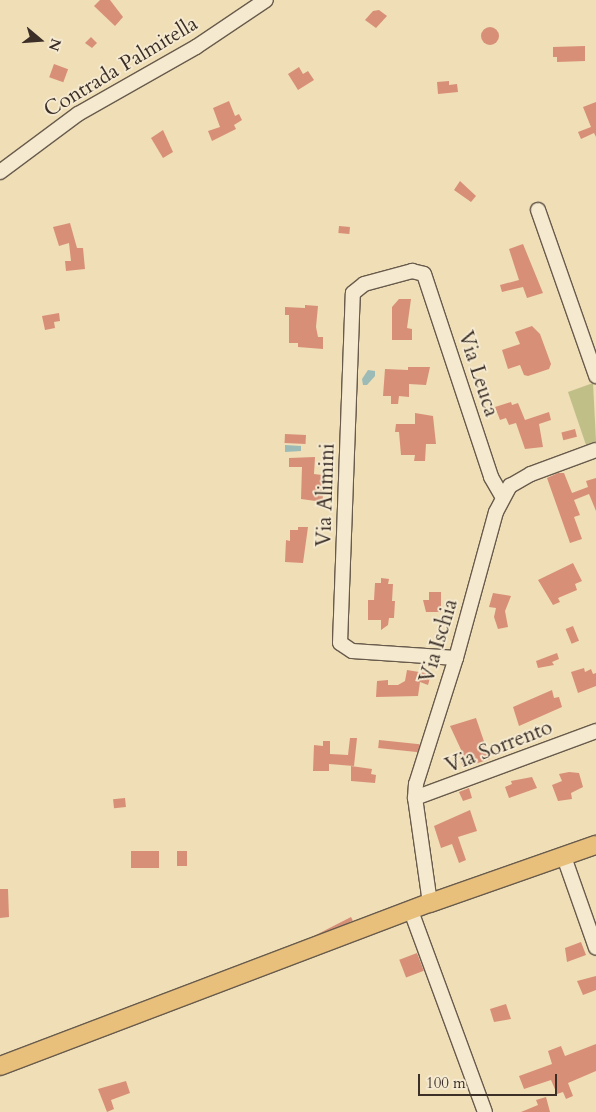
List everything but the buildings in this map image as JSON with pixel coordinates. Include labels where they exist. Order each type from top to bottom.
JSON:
[{"type":"main road","points":[[0,1066],[430,903],[596,845]]},
{"type":"street","name":"Contrada Palmitella","points":[[0,172],[78,114],[196,47],[266,0]]},
{"type":"street","points":[[538,210],[596,376]]},
{"type":"street","name":"Via Leuca","points":[[412,271],[424,274],[491,477],[502,496]]},
{"type":"street","name":"Via Alimini","points":[[412,271],[364,284],[353,293],[340,643],[352,651],[456,658]]},
{"type":"street","points":[[502,496],[510,486],[531,474],[596,450]]},
{"type":"street","name":"Via Ischia","points":[[430,903],[416,798],[427,744],[456,658],[502,496]]},
{"type":"street","name":"Via Sorrento","points":[[416,798],[596,731]]},
{"type":"street","points":[[564,857],[596,948]]},
{"type":"street","points":[[411,911],[485,1112]]},
{"type":"shaded area","points":[[593,383],[596,441],[586,445],[568,392]]},
{"type":"water","points":[[368,370],[375,371],[375,376],[367,385],[363,385],[362,379]]},
{"type":"water","points":[[285,445],[301,446],[301,451],[285,452]]}]
